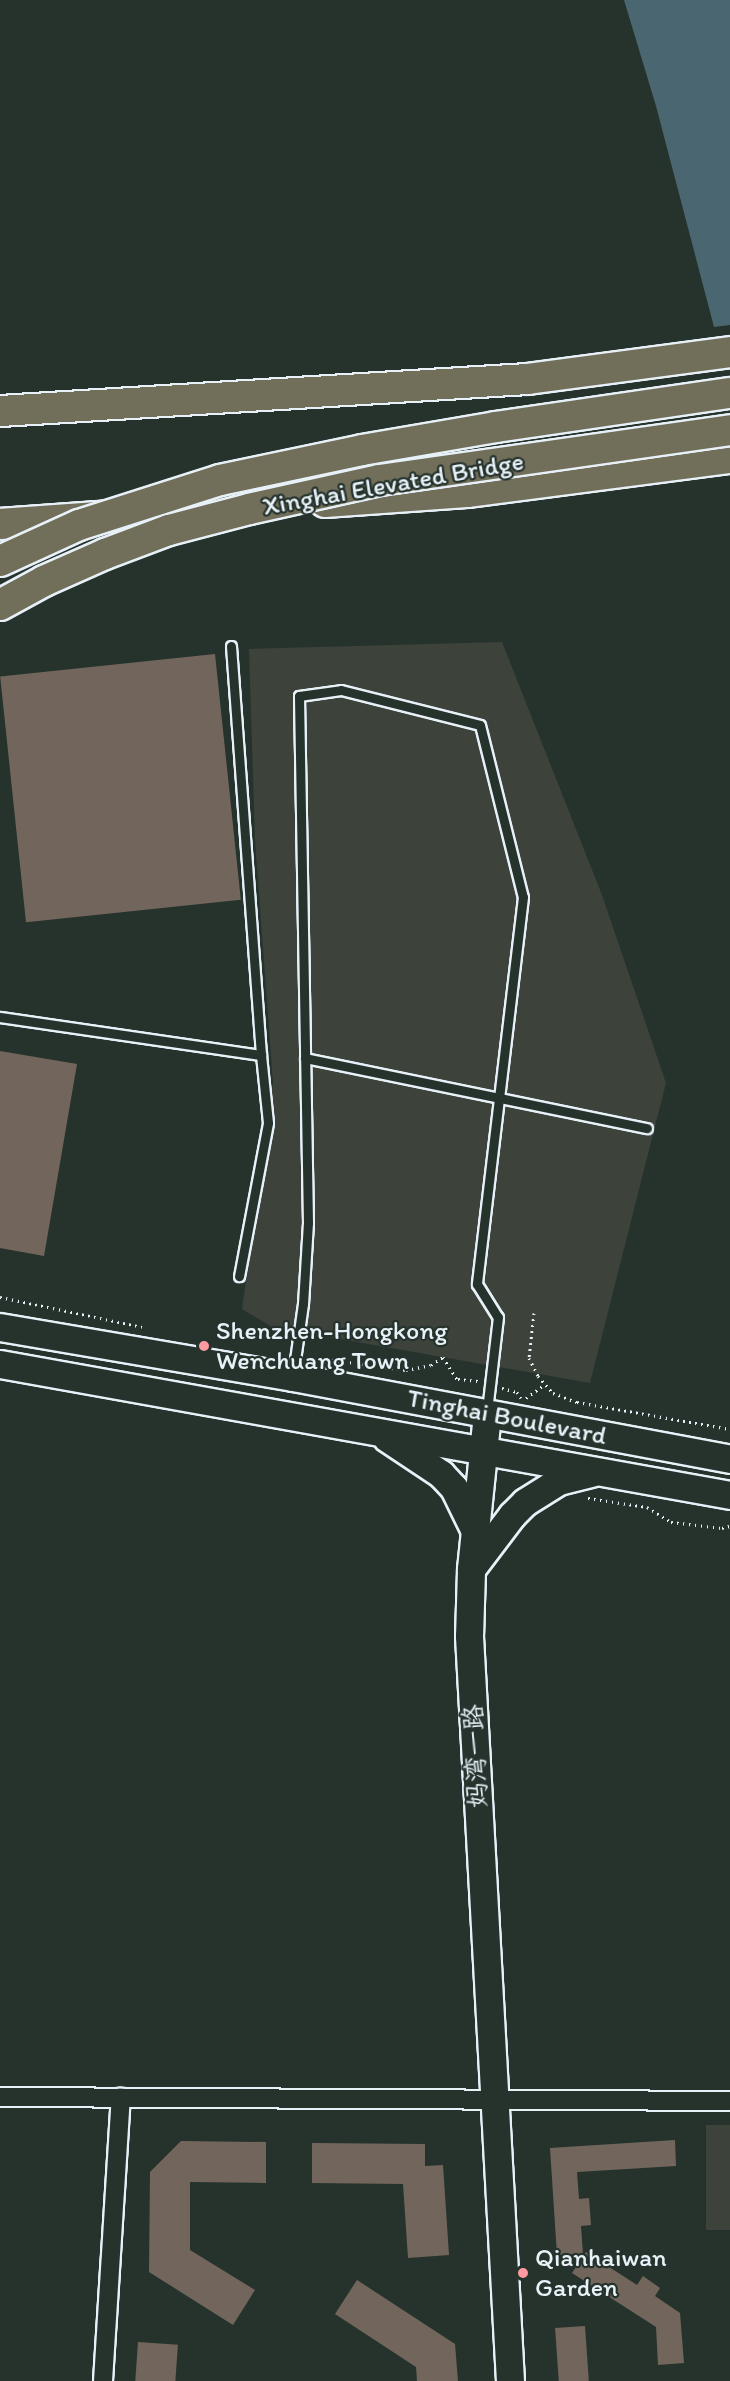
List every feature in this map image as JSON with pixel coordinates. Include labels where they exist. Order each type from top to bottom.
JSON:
[{"type":"main road","points":[[0,411],[528,379],[730,352]]},
{"type":"main road","name":"Xinghai Elevated Bridge","points":[[0,561],[79,525],[220,480],[362,450],[496,427],[730,393]]},
{"type":"main road","name":"Xinghai Elevated Bridge","points":[[0,605],[44,581],[105,554],[170,530],[249,509],[380,480],[730,430]]},
{"type":"main road","points":[[0,524],[467,492],[730,458]]},
{"type":"main road","name":"Tinghai Boulevard","points":[[0,1327],[294,1366],[487,1414],[730,1459]]},
{"type":"main road","name":"Tinghai Boulevard","points":[[0,1364],[730,1495]]},
{"type":"main road","name":"妈湾一路","points":[[487,1414],[474,1529],[469,1636],[510,2381]]},
{"type":"main road","points":[[373,1430],[441,1474],[454,1488],[474,1529]]},
{"type":"main road","points":[[471,1570],[512,1515],[525,1502],[559,1481],[577,1475],[601,1472]]},
{"type":"street","points":[[0,2097],[730,2101]]},
{"type":"street","points":[[103,2381],[121,2098]]},
{"type":"lane","points":[[231,646],[268,1123],[239,1276]]},
{"type":"lane","points":[[294,1366],[308,1223],[300,696],[340,690],[480,725],[523,897],[477,1284],[498,1317],[487,1414]]},
{"type":"lane","points":[[0,1017],[261,1055]]},
{"type":"lane","points":[[305,1058],[647,1128]]},
{"type":"path","points":[[0,1297],[146,1328]]},
{"type":"path","points":[[534,1313],[529,1358],[532,1368],[544,1385],[562,1398],[730,1429]]},
{"type":"path","points":[[294,1366],[406,1370],[431,1365],[443,1357],[457,1379]]},
{"type":"path","points":[[523,1400],[544,1385]]},
{"type":"path","points":[[585,1497],[647,1507],[671,1522],[722,1528],[730,1526]]},
{"type":"shaded area","points":[[502,642],[602,895],[666,1083],[590,1383],[272,1327],[242,1309],[273,1083],[255,840],[249,649]]},
{"type":"shaded area","points":[[706,2125],[730,2125],[730,2230],[706,2230]]},
{"type":"water","points":[[624,0],[730,0],[730,325],[714,327],[656,106]]},
{"type":"building","points":[[215,654],[241,900],[26,922],[0,677]]},
{"type":"building","points":[[0,1051],[77,1064],[44,1256],[0,1248]]},
{"type":"building","points":[[675,2140],[676,2166],[577,2172],[579,2199],[589,2198],[591,2225],[581,2226],[583,2254],[557,2255],[550,2148]]},
{"type":"building","points":[[181,2141],[266,2142],[266,2183],[190,2182],[190,2250],[255,2290],[233,2325],[149,2272],[150,2172]]},
{"type":"building","points":[[312,2143],[425,2144],[425,2166],[443,2165],[449,2255],[408,2258],[403,2184],[312,2183]]},
{"type":"building","points":[[586,2252],[637,2285],[643,2276],[660,2288],[655,2296],[680,2313],[684,2363],[658,2365],[656,2327],[572,2273]]},
{"type":"building","points":[[357,2280],[455,2344],[458,2381],[417,2381],[416,2367],[335,2314]]},
{"type":"building","points":[[585,2326],[589,2381],[559,2381],[555,2328]]},
{"type":"building","points":[[138,2342],[178,2345],[175,2381],[135,2381]]},
{"type":"place","name":"Shenzhen-Hongkong Wenchuang Town","points":[[204,1346]]},
{"type":"place","name":"Qianhaiwan Garden","points":[[523,2273]]}]
